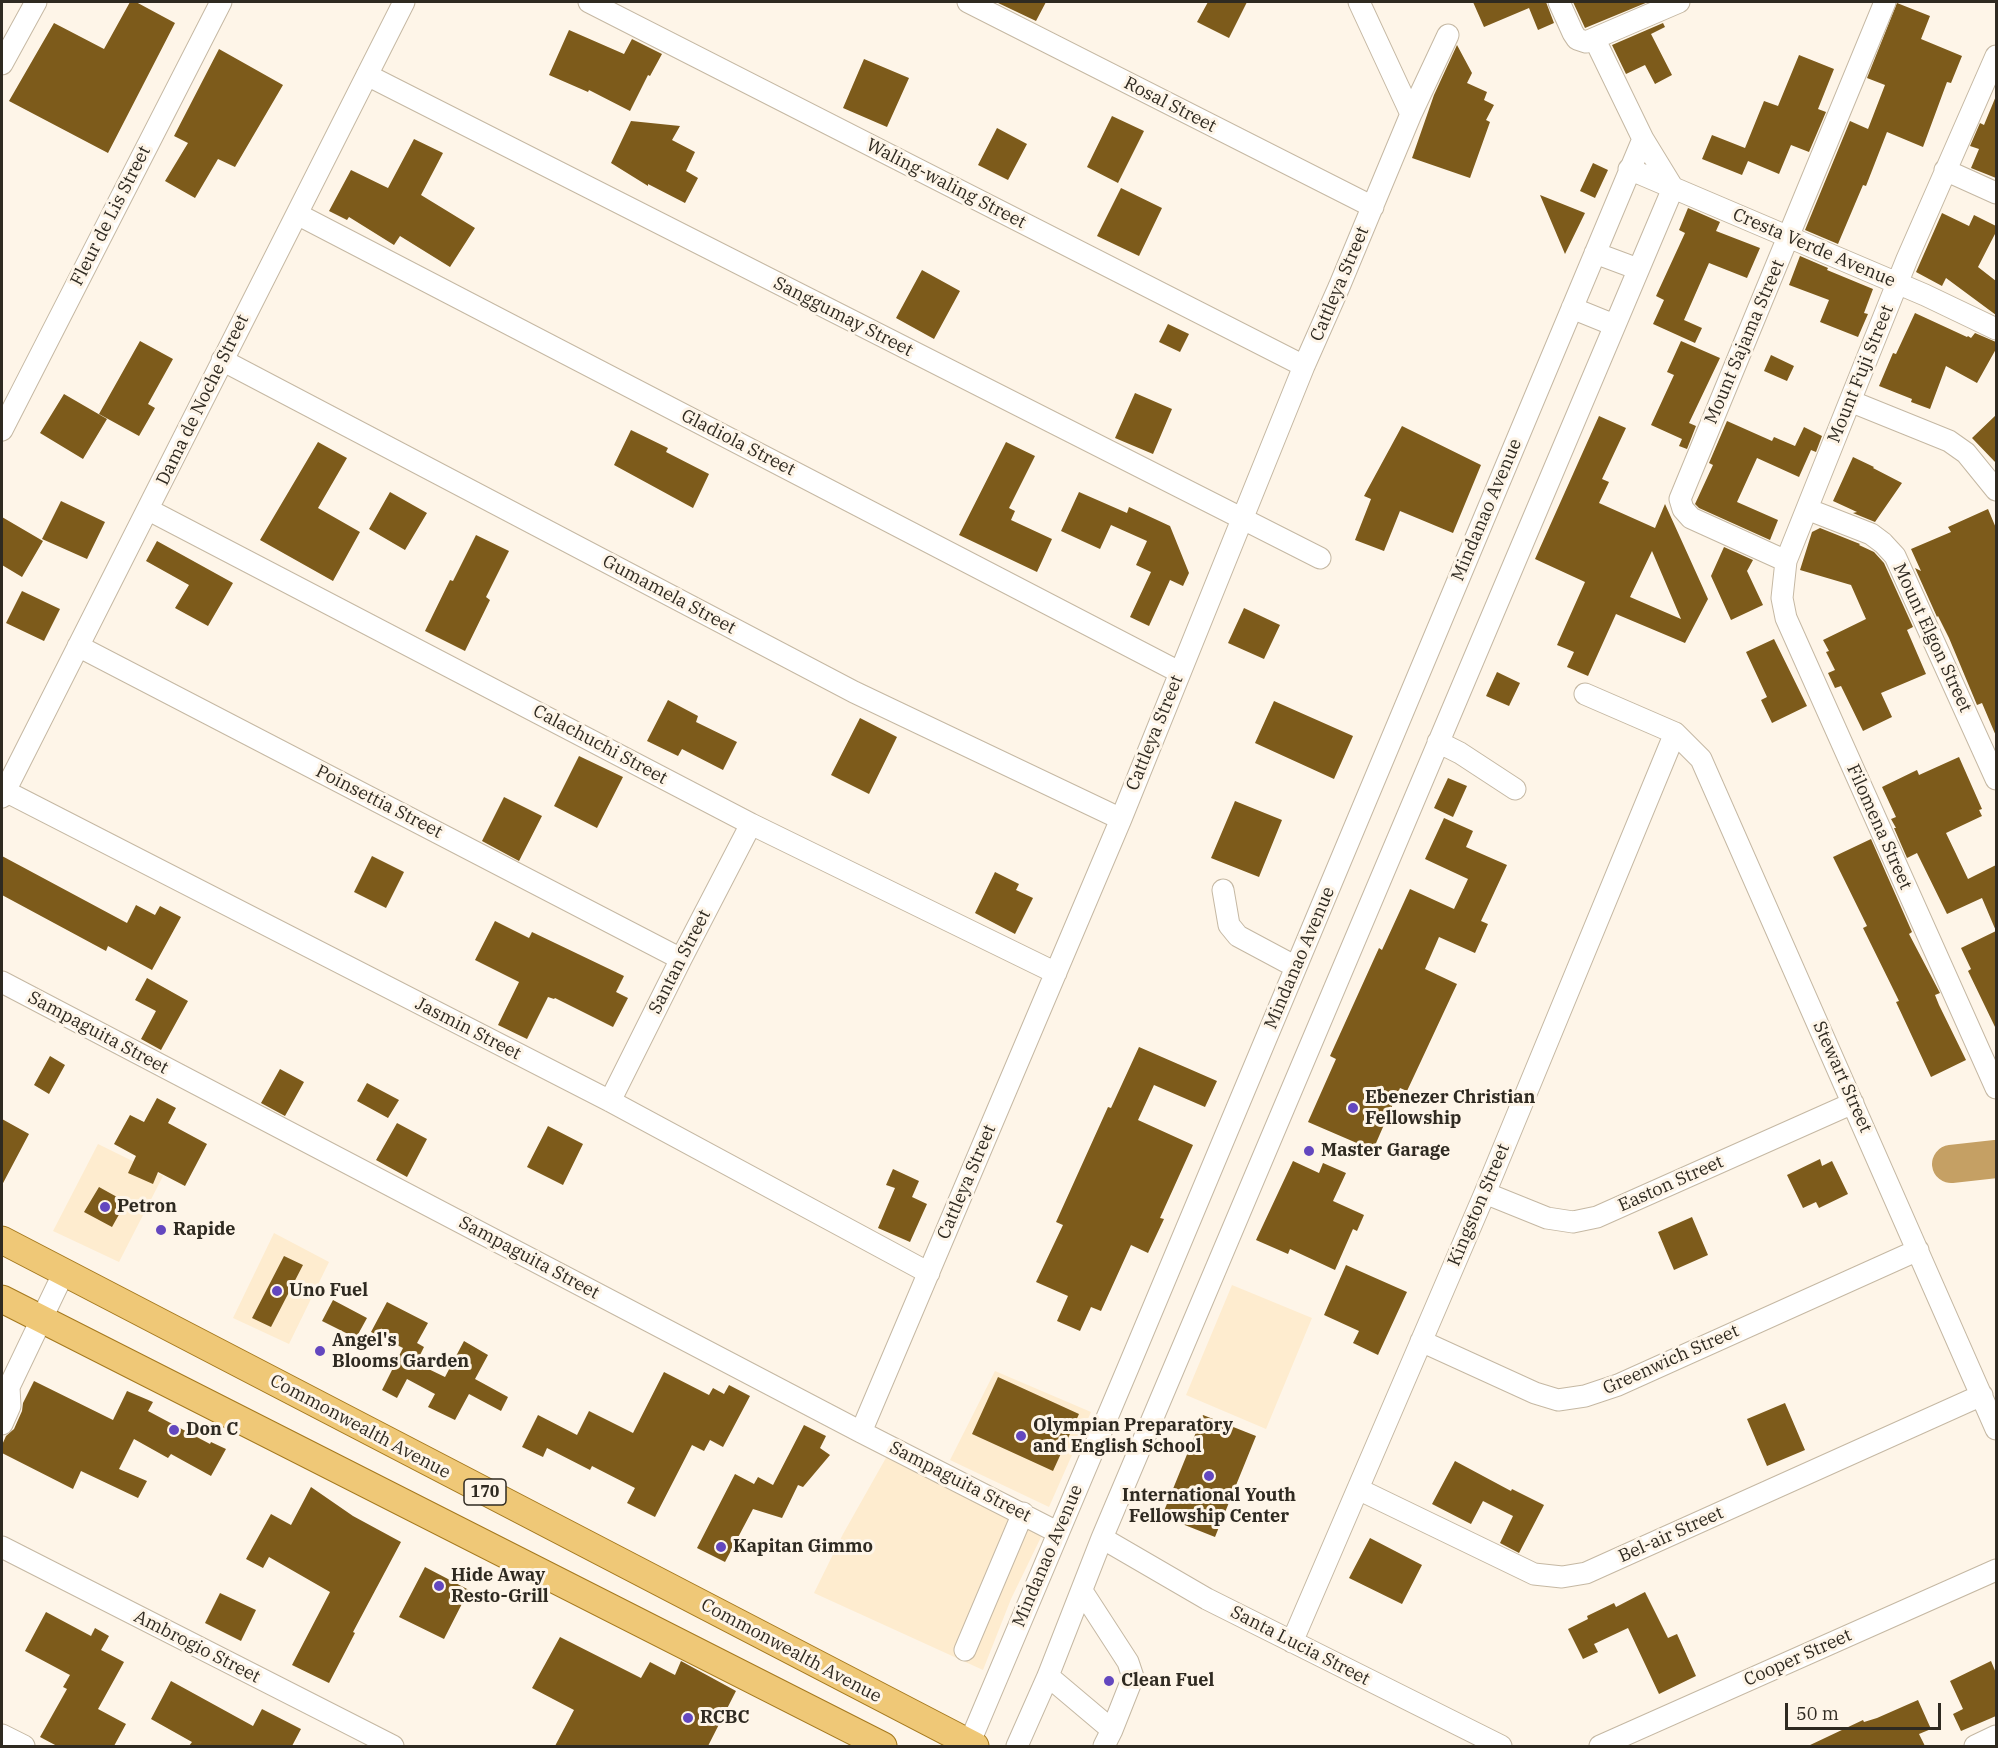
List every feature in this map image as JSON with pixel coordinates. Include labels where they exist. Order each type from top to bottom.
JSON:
[{"type":"main road","name":"Commonwealth Avenue","points":[[2,1240],[970,1746]]},
{"type":"main road","name":"170","points":[[2,1299],[883,1746]]},
{"type":"street","points":[[2,64],[36,2]]},
{"type":"street","name":"Fleur de Lis Street","points":[[2,430],[220,2]]},
{"type":"street","name":"Dama de Noche Street","points":[[3,794],[404,2]]},
{"type":"street","name":"Waling-waling Street","points":[[589,2],[1304,366]]},
{"type":"street","name":"Rosal Street","points":[[968,2],[1373,207]]},
{"type":"street","points":[[1359,2],[1411,114]]},
{"type":"street","points":[[1559,2],[1577,39],[1586,42],[1679,2]]},
{"type":"street","name":"Mount Sajama Street","points":[[1786,561],[1691,518],[1683,509],[1680,499],[1885,2]]},
{"type":"street","name":"Cattleya Street","points":[[861,1432],[1121,819],[1304,366],[1411,114],[1448,35]]},
{"type":"street","points":[[1017,1746],[1048,1676],[1102,1538],[1672,188],[1643,139],[1594,40]]},
{"type":"street","name":"Mount Fuji Street","points":[[1786,561],[1897,283],[1996,57]]},
{"type":"street","name":"Sanggumay Street","points":[[367,75],[1320,558]]},
{"type":"street","name":"Mindanao Avenue","points":[[970,1746],[1057,1532],[1643,139]]},
{"type":"street","name":"Cresta Verde Avenue","points":[[1629,170],[1897,283],[1996,329]]},
{"type":"street","points":[[1945,170],[1996,193]]},
{"type":"street","name":"Gladiola Street","points":[[297,214],[1179,672]]},
{"type":"street","points":[[1596,253],[1638,269]]},
{"type":"street","points":[[1572,308],[1614,325]]},
{"type":"street","name":"Gumamela Street","points":[[222,360],[854,692],[1121,819]]},
{"type":"street","points":[[1850,401],[1949,441],[1966,453],[1996,490]]},
{"type":"street","name":"Mount Elgon Street","points":[[1807,509],[1871,534],[1895,556],[1996,779]]},
{"type":"street","name":"Calachuchi Street","points":[[148,510],[751,824],[1056,973]]},
{"type":"street","name":"Filomena Street","points":[[1786,561],[1782,598],[1786,618],[1996,1088]]},
{"type":"street","name":"Poinsettia Street","points":[[78,646],[681,959]]},
{"type":"street","points":[[1585,694],[1675,733]]},
{"type":"street","name":"Stewart Street","points":[[1675,733],[1701,759],[1996,1429]]},
{"type":"street","name":"Kingston Street","points":[[1292,1642],[1485,1193],[1675,733]]},
{"type":"street","points":[[1438,742],[1460,753],[1515,789]]},
{"type":"street","name":"Jasmin Street","points":[[3,794],[610,1101],[928,1273]]},
{"type":"street","name":"Santan Street","points":[[610,1101],[751,824]]},
{"type":"street","points":[[1223,890],[1229,925],[1238,936],[1296,967]]},
{"type":"street","name":"Sampaguita Street","points":[[2,982],[861,1432],[1057,1532]]},
{"type":"street","name":"Easton Street","points":[[1485,1193],[1547,1218],[1573,1222],[1597,1217],[1853,1102]]},
{"type":"street","name":"Greenwich Street","points":[[1421,1341],[1535,1393],[1558,1400],[1585,1396],[1618,1385],[1918,1250]]},
{"type":"street","points":[[2,1424],[10,1406],[5,1390],[64,1272]]},
{"type":"street","name":"Bel-air Street","points":[[1358,1489],[1534,1574],[1562,1577],[1586,1573],[1982,1395]]},
{"type":"street","points":[[965,1650],[1023,1514]]},
{"type":"street","name":"Santa Lucia Street","points":[[1102,1538],[1207,1599],[1501,1746]]},
{"type":"street","name":"Ambrogio Street","points":[[2,1547],[393,1746]]},
{"type":"street","name":"Cooper Street","points":[[1600,1746],[1996,1570]]},
{"type":"street","points":[[1048,1676],[1108,1738],[1133,1677],[1128,1662],[1082,1591]]},
{"type":"street","points":[[2,1735],[24,1746]]},
{"type":"street","points":[[1975,1746],[1996,1736]]},
{"type":"shaded area","points":[[98,1144],[163,1176],[119,1262],[53,1231]]},
{"type":"shaded area","points":[[274,1233],[329,1262],[289,1344],[233,1318]]},
{"type":"shaded area","points":[[1232,1285],[1312,1318],[1266,1429],[1186,1395]]},
{"type":"shaded area","name":"Olympian Preparatory and English School","points":[[995,1371],[1091,1412],[1049,1507],[950,1460]]},
{"type":"shaded area","points":[[887,1456],[1043,1533],[1011,1599],[983,1670],[814,1593],[843,1534]]},
{"type":"building","points":[[130,2],[136,2],[175,23],[108,153],[9,101],[54,23],[104,49]]},
{"type":"building","points":[[996,2],[1046,2],[1036,21]]},
{"type":"building","points":[[1208,2],[1247,2],[1229,38],[1197,22]]},
{"type":"building","points":[[1473,2],[1546,2],[1554,23],[1538,30],[1529,8],[1484,27]]},
{"type":"building","points":[[1573,2],[1648,2],[1585,28]]},
{"type":"building","points":[[1897,3],[1930,16],[1921,39],[1962,56],[1951,83],[1947,82],[1923,147],[1887,132],[1866,186],[1863,185],[1838,244],[1805,230],[1850,121],[1868,129],[1885,85],[1867,78]]},
{"type":"building","points":[[1663,23],[1665,27],[1651,34],[1672,75],[1655,84],[1645,65],[1626,74],[1612,45]]},
{"type":"building","points":[[569,30],[624,54],[632,39],[662,54],[650,76],[648,75],[630,111],[589,90],[588,92],[549,75]]},
{"type":"building","points":[[1457,45],[1472,73],[1467,83],[1487,92],[1484,100],[1494,105],[1486,120],[1490,122],[1470,178],[1412,158],[1434,95]]},
{"type":"building","points":[[219,49],[283,85],[235,167],[218,159],[195,198],[165,181],[188,143],[174,136]]},
{"type":"building","points":[[1799,55],[1834,69],[1818,109],[1826,112],[1809,152],[1791,145],[1779,174],[1748,161],[1742,175],[1702,159],[1712,135],[1745,148],[1764,101],[1778,106]]},
{"type":"building","points":[[864,59],[909,78],[887,127],[843,108]]},
{"type":"building","points":[[1996,96],[1996,178],[1971,168],[1979,149],[1970,146],[1980,123],[1984,125]]},
{"type":"building","points":[[1112,116],[1144,131],[1118,183],[1087,167]]},
{"type":"building","points":[[631,121],[680,126],[672,140],[695,152],[686,171],[698,178],[685,203],[648,184],[648,186],[611,163]]},
{"type":"building","points":[[997,128],[1027,144],[1008,180],[978,165]]},
{"type":"building","points":[[414,139],[443,153],[421,195],[475,228],[450,267],[400,236],[394,245],[349,217],[347,220],[329,211],[351,170],[388,188]]},
{"type":"building","points":[[1593,163],[1608,170],[1595,198],[1580,191]]},
{"type":"building","points":[[1121,188],[1162,208],[1139,256],[1097,236]]},
{"type":"building","points":[[1540,195],[1585,213],[1565,254]]},
{"type":"building","points":[[1688,208],[1720,222],[1716,231],[1760,248],[1747,278],[1709,263],[1684,320],[1702,328],[1695,343],[1653,324],[1664,300],[1656,296],[1685,233],[1679,230]]},
{"type":"building","points":[[1942,213],[1969,226],[1974,215],[1996,226],[1996,232],[1978,267],[1996,281],[1996,315],[1946,278],[1942,286],[1916,272]]},
{"type":"building","points":[[1800,256],[1873,289],[1864,313],[1868,314],[1858,337],[1820,322],[1829,300],[1789,285]]},
{"type":"building","points":[[922,270],[960,291],[934,339],[896,318]]},
{"type":"building","points":[[1915,313],[1967,337],[1971,338],[1975,333],[1996,342],[1996,349],[1977,383],[1946,366],[1930,409],[1879,386],[1893,353],[1896,354]]},
{"type":"building","points":[[1168,324],[1189,334],[1180,352],[1159,342]]},
{"type":"building","points":[[140,341],[173,359],[148,404],[155,408],[139,436],[99,414]]},
{"type":"building","points":[[1681,341],[1720,358],[1689,423],[1696,426],[1687,449],[1679,446],[1682,439],[1651,425],[1674,375],[1667,372]]},
{"type":"building","points":[[1771,355],[1794,366],[1787,381],[1764,371]]},
{"type":"building","points":[[1135,393],[1172,409],[1153,454],[1115,438]]},
{"type":"building","points":[[64,394],[107,419],[83,459],[40,433]]},
{"type":"building","points":[[1996,415],[1996,463],[1972,438]]},
{"type":"building","points":[[1599,416],[1626,428],[1602,479],[1609,482],[1599,503],[1655,528],[1665,504],[1708,599],[1685,643],[1616,614],[1588,676],[1567,667],[1574,652],[1557,645],[1585,582],[1535,559]],"holes":[[[1652,551],[1681,619],[1630,597]]]},
{"type":"building","points":[[1727,421],[1772,441],[1774,437],[1795,446],[1804,427],[1822,436],[1816,452],[1811,450],[1799,477],[1757,458],[1737,502],[1778,520],[1770,540],[1699,508],[1695,504],[1713,465],[1709,463]]},
{"type":"building","points":[[1402,426],[1481,465],[1453,533],[1400,511],[1384,551],[1355,540],[1371,499],[1364,496]]},
{"type":"building","points":[[631,430],[668,448],[666,452],[709,474],[693,508],[614,465]]},
{"type":"building","points":[[318,442],[347,458],[318,508],[360,532],[333,581],[260,540]]},
{"type":"building","points":[[1006,442],[1035,456],[1009,508],[1015,511],[1011,520],[1052,539],[1037,572],[959,535]]},
{"type":"building","points":[[1853,457],[1902,483],[1875,522],[1833,501]]},
{"type":"building","points":[[390,492],[427,513],[405,550],[369,529]]},
{"type":"building","points":[[1079,492],[1127,513],[1129,507],[1170,526],[1189,573],[1183,586],[1170,580],[1149,626],[1130,617],[1151,572],[1136,565],[1147,541],[1111,525],[1100,549],[1061,531]]},
{"type":"building","points":[[61,501],[105,522],[87,559],[42,539]]},
{"type":"building","points":[[1988,509],[1996,528],[1996,736],[1982,703],[1977,705],[1949,638],[1937,617],[1915,568],[1921,571],[1911,549],[1951,532],[1948,527]]},
{"type":"building","points":[[2,517],[43,541],[22,577],[2,565]]},
{"type":"building","points":[[1820,528],[1860,544],[1874,552],[1884,563],[1913,627],[1907,630],[1926,674],[1881,693],[1892,717],[1863,731],[1841,686],[1835,688],[1828,673],[1835,670],[1823,640],[1866,619],[1851,585],[1800,570],[1812,532]]},
{"type":"building","points":[[476,535],[509,551],[486,597],[490,600],[465,651],[425,631],[450,580],[453,581]]},
{"type":"building","points":[[157,541],[233,583],[208,626],[175,608],[189,585],[146,561]]},
{"type":"building","points":[[1724,547],[1753,560],[1747,571],[1763,605],[1731,620],[1711,576]]},
{"type":"building","points":[[22,591],[60,609],[44,641],[6,623]]},
{"type":"building","points":[[1244,608],[1280,625],[1264,659],[1228,643]]},
{"type":"building","points":[[1774,639],[1807,706],[1772,723],[1761,700],[1767,697],[1746,652]]},
{"type":"building","points":[[1497,672],[1520,683],[1509,706],[1486,696]]},
{"type":"building","points":[[668,700],[698,716],[696,722],[737,742],[723,770],[682,749],[678,756],[647,741]]},
{"type":"building","points":[[1274,701],[1353,736],[1334,779],[1255,743]]},
{"type":"building","points":[[860,718],[897,737],[869,794],[831,775]]},
{"type":"building","points":[[579,756],[623,777],[597,828],[554,806]]},
{"type":"building","points":[[1959,757],[1982,809],[1979,810],[1982,816],[1946,833],[1968,879],[1996,865],[1996,931],[1982,898],[1947,914],[1917,853],[1907,858],[1891,819],[1896,817],[1882,787],[1917,770],[1919,775]]},
{"type":"building","points":[[1448,778],[1467,786],[1453,817],[1434,808]]},
{"type":"building","points":[[504,797],[542,816],[519,861],[482,841]]},
{"type":"building","points":[[1235,801],[1282,820],[1259,877],[1211,858]]},
{"type":"building","points":[[1444,818],[1473,831],[1466,847],[1507,865],[1481,921],[1488,924],[1475,953],[1439,937],[1425,969],[1457,984],[1407,1091],[1400,1088],[1373,1150],[1308,1122],[1336,1059],[1330,1056],[1379,948],[1382,950],[1410,889],[1454,909],[1468,879],[1425,859]]},
{"type":"building","points":[[1871,839],[1912,932],[1909,934],[1940,993],[1935,995],[1939,1005],[1966,1060],[1931,1077],[1896,1002],[1899,1001],[1863,928],[1867,926],[1833,857]]},
{"type":"building","points":[[2,856],[127,923],[136,905],[155,915],[160,906],[181,917],[152,970],[108,946],[106,951],[2,895]]},
{"type":"building","points":[[372,856],[404,872],[386,908],[354,892]]},
{"type":"building","points":[[995,872],[1019,884],[1016,890],[1033,898],[1015,934],[975,913]]},
{"type":"building","points":[[495,921],[529,938],[532,932],[624,976],[616,992],[628,998],[613,1027],[555,998],[548,997],[527,1039],[498,1025],[519,982],[475,960]]},
{"type":"building","points":[[1996,931],[1996,1029],[1968,971],[1971,969],[1961,948]]},
{"type":"building","points":[[147,978],[188,1001],[161,1050],[141,1039],[156,1011],[135,1000]]},
{"type":"building","points":[[1139,1047],[1217,1081],[1205,1107],[1154,1085],[1138,1120],[1193,1145],[1160,1218],[1164,1219],[1148,1253],[1131,1245],[1101,1311],[1091,1307],[1080,1331],[1057,1321],[1068,1296],[1036,1282],[1063,1225],[1056,1222],[1108,1107],[1111,1108]]},
{"type":"building","points":[[50,1056],[65,1065],[49,1094],[34,1085]]},
{"type":"building","points":[[280,1069],[304,1082],[285,1116],[261,1103]]},
{"type":"building","points":[[367,1083],[399,1100],[388,1118],[357,1101]]},
{"type":"building","points":[[157,1098],[176,1108],[168,1123],[207,1144],[185,1186],[158,1172],[153,1184],[128,1173],[136,1156],[114,1144],[130,1115],[144,1122]]},
{"type":"building","points":[[2,1119],[29,1134],[2,1185]]},
{"type":"building","points":[[397,1123],[427,1139],[407,1177],[376,1160]]},
{"type":"building","points":[[548,1126],[583,1144],[563,1185],[527,1167]]},
{"type":"building","points":[[1820,1159],[1822,1166],[1832,1161],[1848,1194],[1819,1208],[1816,1202],[1803,1208],[1787,1175]]},
{"type":"building","points":[[1293,1161],[1319,1173],[1323,1163],[1346,1173],[1333,1201],[1364,1215],[1357,1231],[1353,1229],[1335,1270],[1290,1249],[1288,1254],[1256,1240]]},
{"type":"building","points":[[893,1169],[919,1181],[912,1197],[927,1204],[910,1242],[878,1228],[895,1188],[886,1185]]},
{"type":"building","name":"Petron","points":[[99,1187],[126,1202],[112,1227],[84,1212]]},
{"type":"building","points":[[1692,1217],[1708,1255],[1674,1270],[1658,1232]]},
{"type":"building","name":"Uno Fuel","points":[[284,1256],[303,1265],[271,1327],[252,1318]]},
{"type":"building","points":[[1346,1265],[1407,1292],[1378,1355],[1353,1343],[1359,1331],[1324,1315]]},
{"type":"building","points":[[333,1300],[367,1318],[356,1338],[322,1321]]},
{"type":"building","points":[[387,1302],[428,1323],[417,1343],[424,1347],[416,1363],[445,1377],[464,1341],[488,1355],[475,1379],[508,1397],[501,1411],[469,1394],[455,1420],[428,1407],[435,1394],[407,1379],[397,1398],[382,1390],[403,1348],[371,1332]]},
{"type":"building","points":[[664,1372],[709,1395],[713,1388],[724,1394],[729,1385],[750,1396],[723,1447],[710,1440],[704,1451],[692,1445],[655,1517],[627,1503],[635,1488],[592,1466],[590,1470],[547,1448],[543,1457],[522,1447],[538,1415],[577,1435],[589,1411],[633,1433]]},
{"type":"building","points":[[998,1377],[1079,1414],[1053,1471],[972,1434]]},
{"type":"building","points":[[34,1381],[113,1420],[127,1391],[153,1402],[148,1411],[210,1444],[211,1442],[226,1449],[211,1476],[171,1454],[168,1458],[134,1439],[119,1469],[147,1481],[138,1498],[81,1471],[73,1489],[2,1453],[2,1445],[6,1436],[14,1429]]},
{"type":"building","points":[[1785,1403],[1805,1450],[1767,1466],[1747,1419]]},
{"type":"building","name":"International Youth Fellowship Center","points":[[1203,1415],[1256,1436],[1215,1537],[1162,1516]]},
{"type":"building","points":[[804,1425],[826,1436],[820,1448],[830,1455],[803,1487],[798,1485],[782,1518],[753,1509],[725,1562],[697,1548],[735,1474],[754,1484],[758,1477],[773,1485]]},
{"type":"building","points":[[1455,1461],[1511,1491],[1512,1489],[1544,1505],[1519,1553],[1500,1543],[1513,1516],[1483,1501],[1471,1524],[1432,1504]]},
{"type":"building","points":[[311,1487],[353,1516],[401,1542],[353,1632],[355,1633],[329,1683],[292,1665],[330,1592],[269,1557],[263,1568],[246,1559],[271,1514],[291,1525]]},
{"type":"building","points":[[1370,1538],[1422,1565],[1402,1604],[1349,1578]]},
{"type":"building","points":[[425,1567],[469,1590],[444,1639],[399,1617]]},
{"type":"building","points":[[1645,1592],[1668,1638],[1677,1634],[1696,1676],[1659,1694],[1628,1628],[1594,1644],[1598,1652],[1583,1659],[1568,1629],[1588,1619],[1587,1616],[1614,1603],[1616,1607]]},
{"type":"building","points":[[220,1593],[256,1610],[241,1641],[205,1623]]},
{"type":"building","points":[[46,1612],[91,1636],[95,1628],[109,1636],[101,1650],[124,1662],[98,1709],[126,1724],[114,1746],[57,1746],[40,1737],[67,1689],[63,1687],[70,1675],[25,1651]]},
{"type":"building","points":[[560,1637],[641,1678],[650,1662],[675,1675],[681,1661],[736,1691],[708,1746],[555,1746],[574,1710],[532,1688]]},
{"type":"building","points":[[1991,1661],[1996,1673],[1996,1716],[1961,1731],[1953,1714],[1963,1709],[1950,1681]]},
{"type":"building","points":[[171,1681],[253,1726],[262,1709],[301,1729],[292,1746],[189,1746],[192,1742],[151,1719]]},
{"type":"building","points":[[1918,1700],[1931,1729],[1919,1734],[1925,1746],[1808,1746],[1863,1720],[1864,1722],[1877,1718]]},
{"type":"waterway","points":[[1951,1164],[1996,1159]]},
{"type":"place","name":"Ebenezer Christian Fellowship","points":[[1353,1108]]},
{"type":"place","name":"Master Garage","points":[[1309,1151]]},
{"type":"place","name":"Petron","points":[[105,1207]]},
{"type":"place","name":"Rapide","points":[[161,1230]]},
{"type":"place","name":"Uno Fuel","points":[[277,1291]]},
{"type":"place","name":"Angel's Blooms Garden","points":[[320,1351]]},
{"type":"place","name":"Don C","points":[[174,1430]]},
{"type":"place","name":"Olympian Preparatory and English School","points":[[1021,1436]]},
{"type":"place","name":"International Youth Fellowship Center","points":[[1209,1476]]},
{"type":"place","name":"Kapitan Gimmo","points":[[721,1547]]},
{"type":"place","name":"Hide Away Resto-Grill","points":[[439,1586]]},
{"type":"place","name":"Clean Fuel","points":[[1109,1681]]},
{"type":"place","name":"RCBC","points":[[688,1718]]}]
